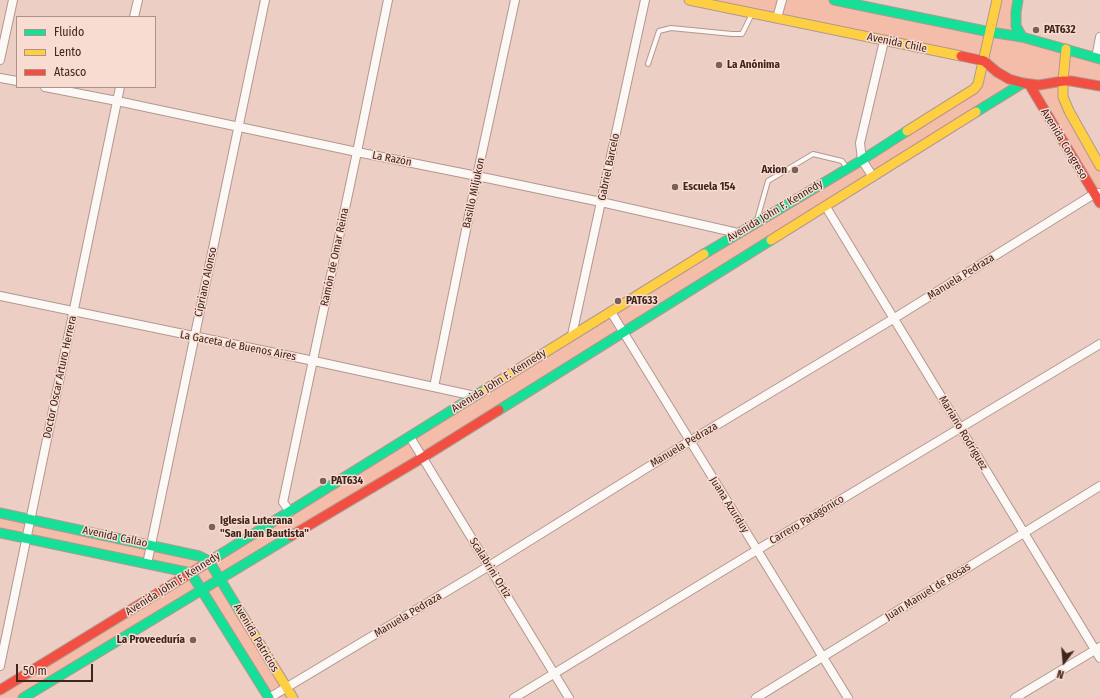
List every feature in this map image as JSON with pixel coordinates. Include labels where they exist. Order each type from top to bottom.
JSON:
[{"type":"main road","name":"Avenida Chile","points":[[689,0],[984,61],[997,72],[1009,79],[1026,84],[1039,85],[1063,80],[1100,86]]},
{"type":"main road","points":[[834,0],[990,32],[1022,37],[1098,58]]},
{"type":"main road","name":"Avenida John F. Kennedy","points":[[0,690],[192,573],[572,335],[756,222],[862,160],[974,88],[978,84],[980,78],[997,0]]},
{"type":"main road","points":[[1018,0],[1016,26],[1022,37]]},
{"type":"main road","name":"Avenida Congreso","points":[[1066,49],[1063,97],[1069,111],[1100,166]]},
{"type":"main road","name":"Avenida John F. Kennedy","points":[[23,698],[220,578],[422,458],[873,177],[1026,84]]},
{"type":"main road","name":"Avenida Congreso","points":[[1026,84],[1097,194],[1100,203]]},
{"type":"main road","name":"Avenida Callao","points":[[0,513],[199,556],[209,561]]},
{"type":"main road","name":"Avenida Callao","points":[[0,533],[192,573]]},
{"type":"main road","points":[[209,561],[220,578]]},
{"type":"main road","points":[[192,573],[202,589]]},
{"type":"main road","name":"Avenida Patricios","points":[[220,578],[293,698]]},
{"type":"main road","name":"Avenida Patricios","points":[[202,589],[269,698]]},
{"type":"street","points":[[0,60],[13,0]]},
{"type":"street","points":[[134,16],[138,0]]},
{"type":"street","name":"Cipriano Alonso","points":[[147,564],[265,0]]},
{"type":"street","name":"Ramón de Omar Reina","points":[[290,512],[283,502],[314,361],[388,0]]},
{"type":"street","name":"Basillo Miljukon","points":[[434,387],[515,0]]},
{"type":"street","name":"Gabriel Barcelo","points":[[572,335],[645,0]]},
{"type":"street","points":[[777,18],[782,0]]},
{"type":"street","points":[[1098,58],[1100,37]]},
{"type":"street","points":[[873,177],[862,160],[860,143],[884,40]]},
{"type":"street","points":[[0,78],[16,81]]},
{"type":"street","name":"La Razón","points":[[50,88],[601,202],[738,233]]},
{"type":"street","name":"Doctor Oscar Arturo Herrera","points":[[0,666],[120,88]]},
{"type":"street","name":"Manuela Pedraza","points":[[269,698],[489,566],[690,441],[1097,194]]},
{"type":"street","name":"Mariano Rodríguez","points":[[826,207],[1024,533],[1098,649],[1100,658]]},
{"type":"street","name":"La Gaceta de Buenos Aires","points":[[0,296],[475,396]]},
{"type":"street","name":"Juana Azurduy","points":[[610,312],[848,698]]},
{"type":"street","name":"Carrero Patagónico","points":[[514,698],[1100,344]]},
{"type":"street","name":"Scalabrini Ortiz","points":[[410,437],[569,698]]},
{"type":"street","name":"Juan Manuel de Rosas","points":[[756,698],[1100,486]]},
{"type":"street","points":[[1015,698],[1098,649]]},
{"type":"lane","points":[[648,64],[659,31],[671,28],[742,34],[752,13]]},
{"type":"lane","points":[[756,222],[768,181],[813,154],[842,161],[848,168]]},
{"type":"shaded area","points":[[689,0],[834,0],[990,32],[997,0],[1018,0],[1022,37],[1100,59],[1100,86],[1063,81],[1063,97],[1100,166],[1100,203],[1029,84],[220,578],[293,698],[269,698],[202,590],[23,698],[0,698],[0,690],[191,573],[0,533],[0,513],[204,558],[974,89],[984,62]]},
{"type":"traffic: fast","points":[[834,0],[990,32],[1022,37],[1100,59]]},
{"type":"traffic: fast","points":[[1018,0],[1016,26],[1022,37]]},
{"type":"traffic: fast","points":[[976,112],[1023,83]]},
{"type":"traffic: fast","points":[[704,254],[862,160],[907,131]]},
{"type":"traffic: fast","points":[[499,410],[771,240]]},
{"type":"traffic: fast","points":[[202,566],[486,389]]},
{"type":"traffic: fast","points":[[0,513],[199,556],[209,561],[242,615]]},
{"type":"traffic: fast","points":[[0,533],[191,573],[269,698]]},
{"type":"traffic: fast","points":[[23,698],[291,536]]},
{"type":"traffic: slow","points":[[689,0],[961,56]]},
{"type":"traffic: slow","points":[[907,131],[974,89],[978,84],[997,0]]},
{"type":"traffic: slow","points":[[1066,49],[1063,97],[1069,111],[1100,166]]},
{"type":"traffic: slow","points":[[771,240],[976,112]]},
{"type":"traffic: slow","points":[[486,389],[704,254]]},
{"type":"traffic: slow","points":[[242,615],[293,698]]},
{"type":"traffic: jam","points":[[961,56],[984,61],[997,72],[1009,79],[1023,83],[1039,85],[1071,81],[1100,86]]},
{"type":"traffic: jam","points":[[1029,84],[1100,203]]},
{"type":"traffic: jam","points":[[291,536],[499,410]]},
{"type":"traffic: jam","points":[[0,690],[202,566]]},
{"type":"place","name":"PAT632","points":[[1036,30]]},
{"type":"place","name":"La Anónima","points":[[719,65]]},
{"type":"place","name":"Axion","points":[[795,170]]},
{"type":"place","name":"Escuela 154","points":[[675,187]]},
{"type":"place","name":"PAT633","points":[[618,301]]},
{"type":"place","name":"PAT634","points":[[323,481]]},
{"type":"place","name":"Iglesia Luterana \"San Juan Bautista\"","points":[[212,527]]},
{"type":"place","name":"La Proveeduría","points":[[193,640]]}]
